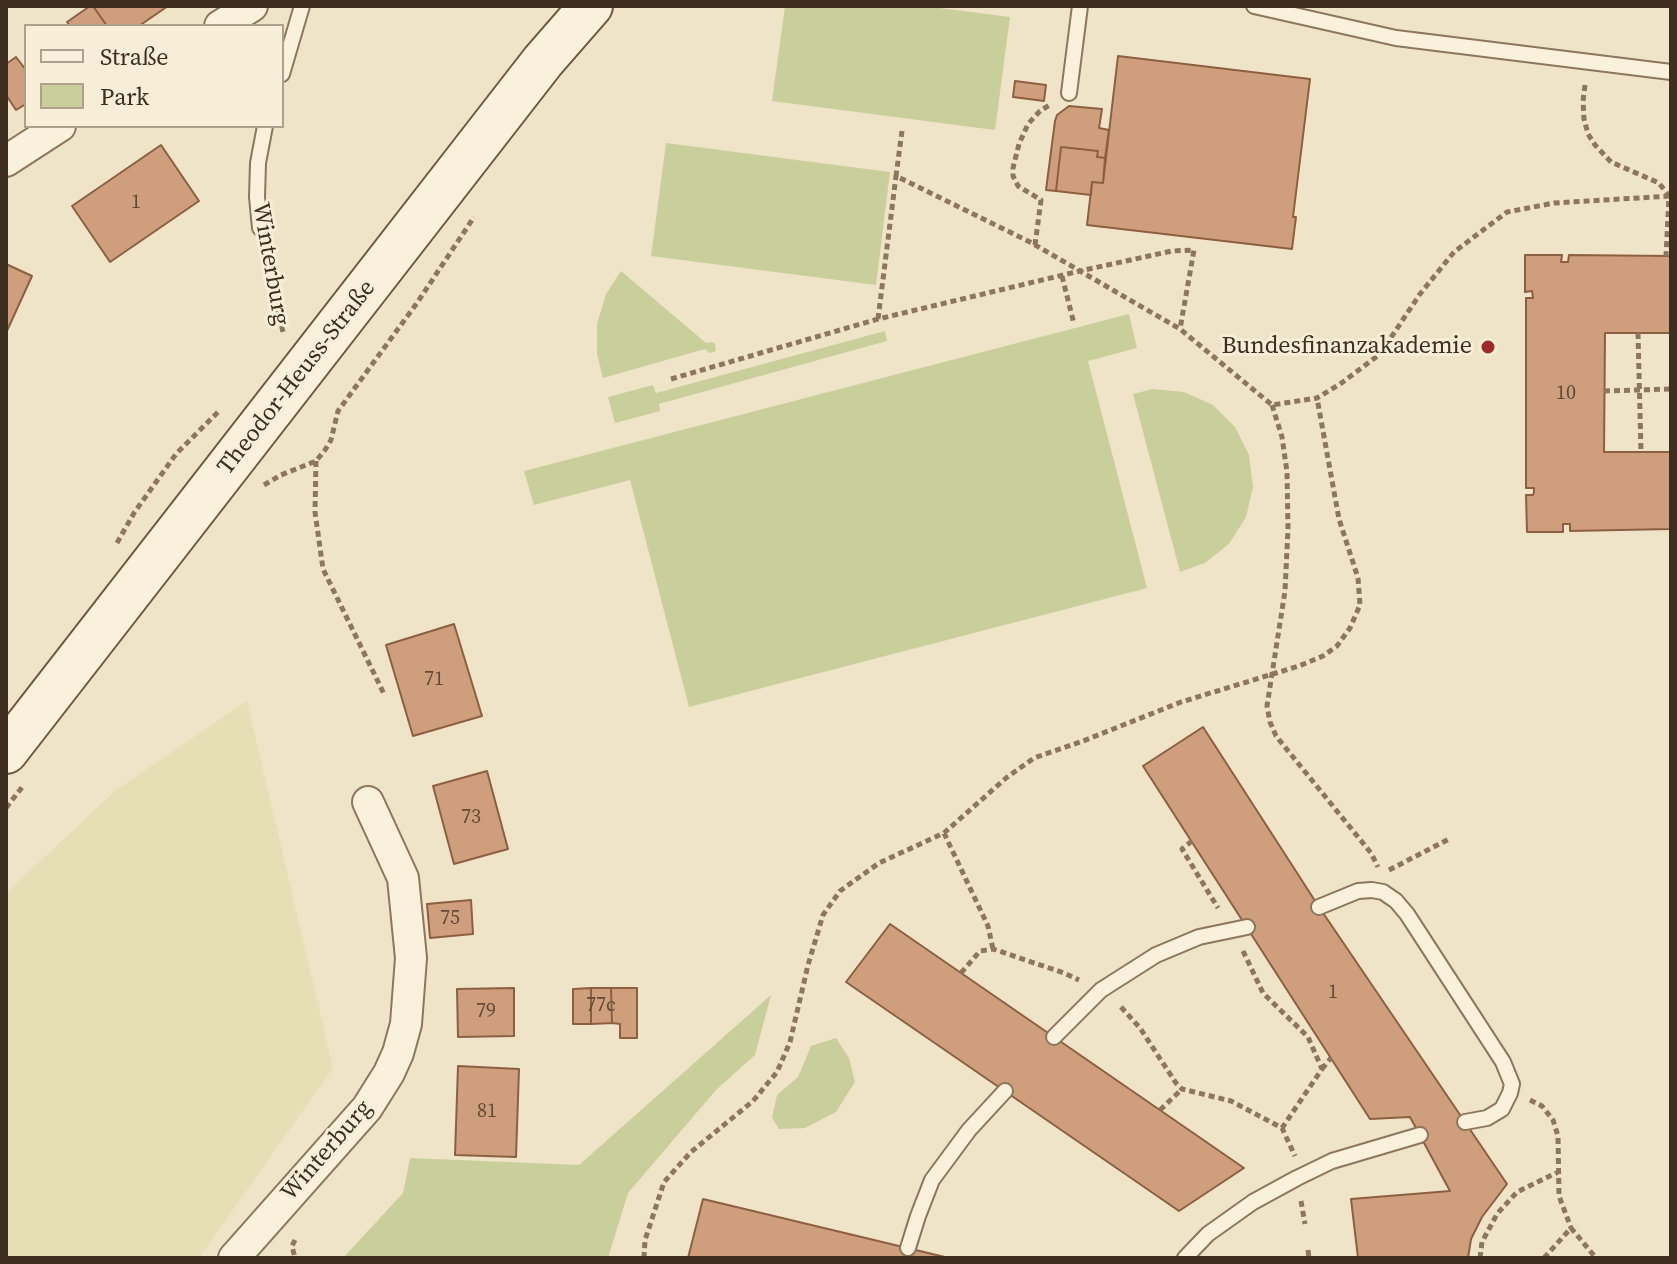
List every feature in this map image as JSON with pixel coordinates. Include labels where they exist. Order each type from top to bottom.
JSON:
[{"type":"main road","name":"Theodor-Heuss-Straße","points":[[6,752],[533,73],[591,6]]},
{"type":"street","points":[[223,24],[252,6]]},
{"type":"street","points":[[6,161],[57,128]]},
{"type":"street","name":"Winterburg","points":[[234,1258],[367,1108],[393,1063],[406,1024],[411,958],[403,878],[368,802]]},
{"type":"lane","points":[[284,68],[302,6]]},
{"type":"lane","points":[[1069,93],[1080,6]]},
{"type":"lane","points":[[1254,6],[1396,38],[1671,72]]},
{"type":"lane","name":"Winterburg","points":[[260,228],[258,163],[265,128]]},
{"type":"lane","points":[[1319,907],[1358,891],[1372,890],[1383,892],[1407,914],[1503,1062],[1512,1084],[1502,1109],[1487,1118],[1465,1122]]},
{"type":"lane","points":[[1054,1037],[1101,990],[1156,955],[1199,937],[1240,929]]},
{"type":"lane","points":[[908,1248],[932,1180],[969,1130],[1005,1091]]},
{"type":"lane","points":[[1185,1258],[1208,1234],[1253,1202],[1297,1178],[1332,1161],[1420,1135]]},
{"type":"path","points":[[1589,62],[1583,101],[1588,134],[1611,162],[1659,183],[1670,196],[1666,256]]},
{"type":"path","points":[[1035,245],[1041,200],[1018,186],[1013,168],[1028,124],[1040,111],[1069,93]]},
{"type":"path","points":[[878,319],[902,131]]},
{"type":"path","points":[[896,176],[1035,245],[1180,329],[1272,405],[1282,437],[1287,472],[1288,529],[1285,591],[1267,706],[1270,722],[1276,736],[1371,853],[1381,875],[1449,839]]},
{"type":"path","points":[[1272,405],[1317,398],[1380,354],[1420,294],[1454,252],[1507,212],[1554,203],[1670,196]]},
{"type":"path","points":[[385,696],[323,569],[315,512],[316,461],[331,440],[338,411],[417,303],[481,207]]},
{"type":"path","name":"Winterburg","points":[[260,228],[283,330],[282,343]]},
{"type":"path","points":[[671,379],[878,319],[1080,271],[1172,251],[1194,250],[1180,329]]},
{"type":"path","points":[[1062,276],[1074,324]]},
{"type":"path","points":[[1638,333],[1641,452]]},
{"type":"path","points":[[1604,391],[1671,389]]},
{"type":"path","points":[[644,1258],[645,1240],[664,1182],[691,1152],[753,1101],[777,1072],[790,1042],[823,915],[840,891],[879,863],[944,833],[1006,778],[1034,758],[1181,702],[1299,666],[1337,646],[1350,628],[1360,605],[1358,578],[1339,519],[1317,398]]},
{"type":"path","points":[[944,833],[988,926],[993,949]]},
{"type":"path","points":[[1192,841],[1182,849],[1240,929],[1263,993],[1308,1037],[1322,1069]]},
{"type":"path","points":[[961,973],[980,951],[993,949],[1064,973],[1101,990]]},
{"type":"path","points":[[1140,1028],[1182,1089],[1231,1101],[1282,1128],[1295,1157],[1297,1178]]},
{"type":"path","points":[[1282,1128],[1331,1058]]},
{"type":"path","points":[[1160,1110],[1182,1089]]},
{"type":"path","points":[[1510,1093],[1542,1106],[1553,1120],[1558,1136],[1559,1196],[1571,1228],[1596,1258]]},
{"type":"path","points":[[1480,1258],[1482,1242],[1497,1214],[1517,1192],[1558,1172]]},
{"type":"path","points":[[1544,1258],[1571,1228]]},
{"type":"path","points":[[1308,1250],[1309,1258]]},
{"type":"shaded area","points":[[247,701],[333,1068],[199,1258],[6,1258],[6,893],[116,790]]},
{"type":"green space","points":[[785,6],[924,6],[1010,17],[995,130],[772,101]]},
{"type":"green space","points":[[666,143],[890,172],[876,285],[651,256]]},
{"type":"green space","points":[[621,271],[706,343],[715,344],[716,351],[709,353],[705,349],[603,378],[597,354],[597,324],[606,294]]},
{"type":"green space","points":[[1129,314],[1137,348],[1088,361],[1147,588],[689,707],[630,480],[534,505],[524,471]]},
{"type":"green space","points":[[885,331],[887,341],[659,404],[660,411],[615,423],[608,397],[653,385],[656,393]]},
{"type":"green space","points":[[1153,389],[1184,392],[1213,405],[1235,427],[1249,455],[1253,487],[1246,517],[1229,544],[1205,563],[1180,572],[1133,394]]},
{"type":"green space","points":[[771,995],[755,1055],[716,1090],[628,1193],[608,1258],[343,1258],[403,1193],[410,1158],[579,1165]]},
{"type":"green space","points":[[836,1038],[849,1058],[855,1082],[836,1112],[805,1128],[779,1129],[772,1118],[777,1095],[798,1077],[811,1046]]},
{"type":"building","points":[[93,6],[106,24],[68,24],[67,22]]},
{"type":"building","points":[[93,6],[168,6],[142,24],[106,24]]},
{"type":"building","points":[[1118,56],[1310,79],[1292,249],[1087,225],[1092,182],[1103,183]]},
{"type":"building","points":[[16,57],[24,67],[24,105],[16,110],[6,95],[6,64]]},
{"type":"building","points":[[1015,81],[1046,85],[1044,101],[1013,97]]},
{"type":"building","points":[[1069,106],[1102,109],[1099,128],[1109,130],[1105,158],[1097,157],[1098,151],[1061,147],[1056,191],[1046,190],[1055,121],[1057,115]]},
{"type":"building","points":[[161,145],[199,201],[110,262],[72,206]]},
{"type":"building","points":[[1061,147],[1098,151],[1097,157],[1105,158],[1103,183],[1092,182],[1091,195],[1056,191]]},
{"type":"building","points":[[1525,255],[1562,255],[1561,262],[1568,262],[1569,255],[1671,256],[1671,333],[1605,333],[1604,452],[1671,452],[1671,529],[1570,531],[1570,524],[1563,524],[1563,532],[1527,532],[1526,495],[1533,495],[1534,488],[1526,488],[1526,298],[1533,298],[1532,291],[1525,292]]},
{"type":"building","points":[[6,264],[32,276],[6,333]]},
{"type":"building","points":[[454,624],[482,716],[413,736],[386,645]]},
{"type":"building","points":[[1203,727],[1319,907],[1507,1184],[1482,1217],[1471,1239],[1468,1258],[1358,1258],[1351,1199],[1450,1191],[1410,1117],[1370,1119],[1143,766]]},
{"type":"building","points":[[487,771],[508,849],[454,864],[433,786]]},
{"type":"building","points":[[471,900],[473,934],[430,938],[427,904]]},
{"type":"building","points":[[890,924],[1244,1168],[1179,1211],[846,982]]},
{"type":"building","points":[[514,988],[514,1036],[458,1037],[457,989]]},
{"type":"building","points":[[591,988],[591,1024],[573,1024],[573,989]]},
{"type":"building","points":[[591,988],[611,988],[612,1023],[591,1024]]},
{"type":"building","points":[[611,988],[637,988],[637,1038],[620,1038],[620,1024],[612,1023]]},
{"type":"building","points":[[458,1066],[519,1069],[516,1157],[455,1155]]},
{"type":"building","points":[[703,1199],[949,1258],[688,1258]]},
{"type":"place","name":"Bundesfinanzakademie","points":[[1488,347]]}]
